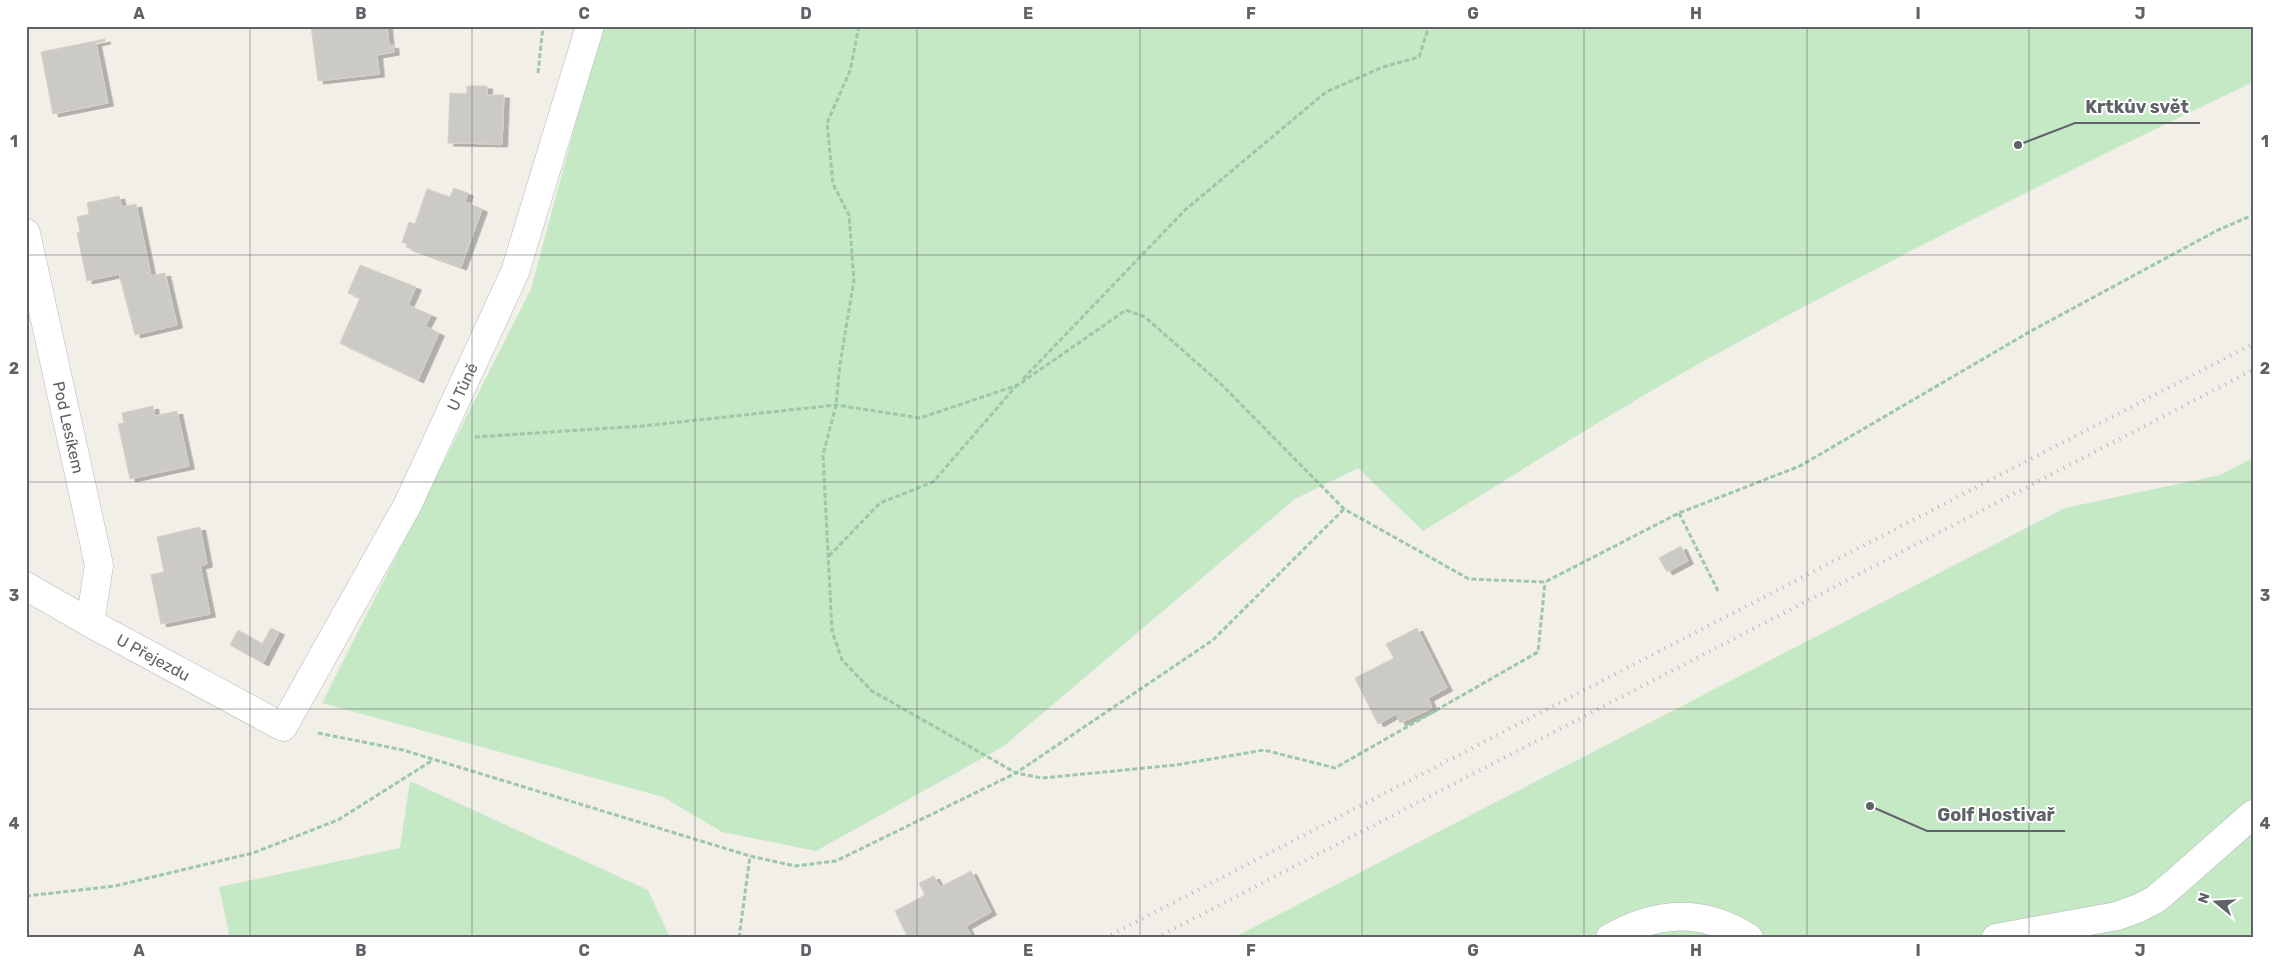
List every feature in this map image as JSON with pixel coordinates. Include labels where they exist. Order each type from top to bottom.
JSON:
[{"type":"street","name":"U Tůně","points":[[283,726],[407,506],[515,272],[590,26]]},
{"type":"street","name":"Pod Lesíkem","points":[[26,232],[99,566],[90,623]]},
{"type":"street","name":"U Přejezdu","points":[[26,586],[90,623],[283,726]]},
{"type":"street","points":[[1996,938],[2117,916],[2138,908],[2156,898],[2178,881],[2253,814]]},
{"type":"street","points":[[1610,938],[1632,925],[1660,917],[1687,916],[1715,921],[1749,938]]},
{"type":"path","points":[[859,26],[850,71],[827,123],[833,184],[849,214],[854,280],[840,364],[836,405],[824,455],[832,631],[842,660],[872,691],[1016,773],[1042,778],[1176,765],[1264,750],[1335,768],[1538,652],[1545,582]]},
{"type":"path","points":[[828,556],[880,503],[933,482],[1018,385],[1185,210],[1326,92],[1383,67],[1418,57],[1429,26]]},
{"type":"path","points":[[437,440],[642,426],[836,405],[920,418],[1018,385],[1126,310],[1145,317],[1222,384],[1344,509],[1469,578],[1545,582],[1678,513],[1800,466],[2031,332],[2218,230],[2253,215]]},
{"type":"path","points":[[283,726],[403,750],[750,856],[795,866],[836,862],[1016,773],[1213,640],[1344,509]]},
{"type":"path","points":[[1678,513],[1718,591]]},
{"type":"path","points":[[26,896],[115,886],[253,853],[338,820],[433,760]]},
{"type":"path","points":[[739,938],[750,856]]},
{"type":"green space","points":[[602,26],[2253,26],[2253,82],[1980,216],[1845,285],[1711,357],[1566,442],[1423,531],[1358,468],[1295,499],[1004,746],[816,851],[722,832],[663,797],[322,703],[531,289]]},
{"type":"green space","points":[[2253,458],[2253,938],[1233,938],[2065,508],[2220,475]]},
{"type":"green space","points":[[410,781],[648,890],[670,938],[230,938],[219,887],[400,848]]},
{"type":"building","points":[[311,26],[387,26],[389,46],[393,45],[394,52],[377,55],[379,74],[318,81]]},
{"type":"building","points":[[105,39],[105,41],[96,43],[108,103],[53,114],[41,52]]},
{"type":"building","points":[[467,86],[487,86],[487,95],[504,95],[502,144],[448,143],[450,93],[467,94]]},
{"type":"building","points":[[454,188],[468,193],[465,202],[482,209],[461,267],[406,247],[407,244],[402,242],[409,222],[415,224],[427,189],[450,197]]},
{"type":"building","points":[[119,196],[122,207],[136,204],[151,276],[165,273],[177,325],[135,335],[119,274],[87,281],[77,233],[80,232],[77,217],[89,214],[87,203]]},
{"type":"building","points":[[360,265],[416,287],[408,305],[431,315],[425,326],[439,333],[418,380],[340,343],[360,298],[348,293]]},
{"type":"building","points":[[153,406],[155,416],[177,411],[189,466],[130,479],[118,424],[124,423],[122,413]]},
{"type":"building","points":[[200,527],[207,564],[200,566],[210,614],[161,624],[151,575],[164,572],[157,537]]},
{"type":"building","points":[[1681,546],[1688,561],[1667,572],[1659,558]]},
{"type":"building","points":[[271,628],[279,632],[263,663],[230,645],[238,630],[262,644]]},
{"type":"building","points":[[1417,628],[1447,688],[1428,698],[1432,708],[1400,723],[1396,714],[1378,724],[1355,678],[1394,658],[1386,644]]},
{"type":"building","points":[[971,871],[991,912],[966,926],[972,938],[908,938],[895,911],[925,895],[919,883],[934,876],[940,887]]},
{"type":"railway","points":[[1105,938],[2253,344]]},
{"type":"railway","points":[[1156,938],[2253,370]]},
{"type":"place","name":"Krtkův svět","points":[[2018,145]]},
{"type":"place","name":"Golf Hostivař","points":[[1870,806]]}]
